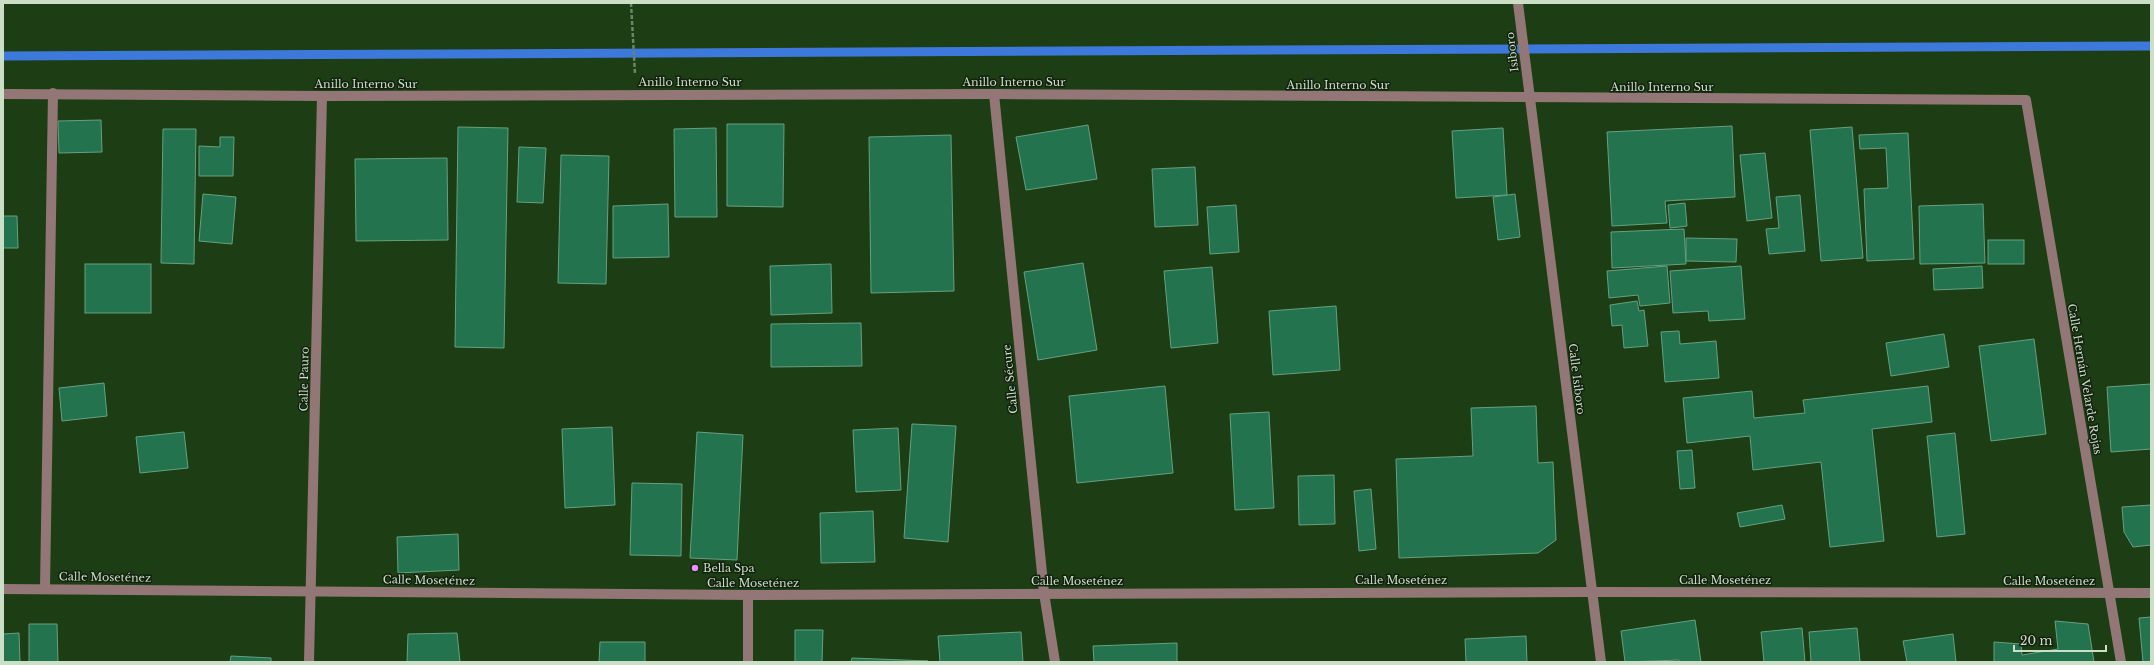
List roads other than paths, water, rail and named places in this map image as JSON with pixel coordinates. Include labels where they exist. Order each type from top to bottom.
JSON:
[{"type":"street","name":"Isiboro","points":[[1518,3],[1530,99]]},
{"type":"street","name":"Anillo Interno Sur","points":[[3,94],[53,93],[322,96],[994,94],[1530,99],[2026,100]]},
{"type":"street","points":[[45,588],[53,93]]},
{"type":"street","name":"Calle Sécure","points":[[994,94],[1044,593],[1055,662]]},
{"type":"street","name":"Calle Pauro","points":[[309,662],[312,591],[322,96]]},
{"type":"street","name":"Calle Isiboro","points":[[1530,99],[1601,662]]},
{"type":"street","name":"Calle Hernán Velarde Rojas","points":[[2026,100],[2121,662]]},
{"type":"street","name":"Calle Moseténez","points":[[3,589],[45,588],[748,595],[1591,592],[2151,593]]},
{"type":"street","points":[[748,595],[748,662]]},
{"type":"waterway","points":[[3,56],[2151,46]]},
{"type":"place","name":"Bella Spa","points":[[695,568]]}]
